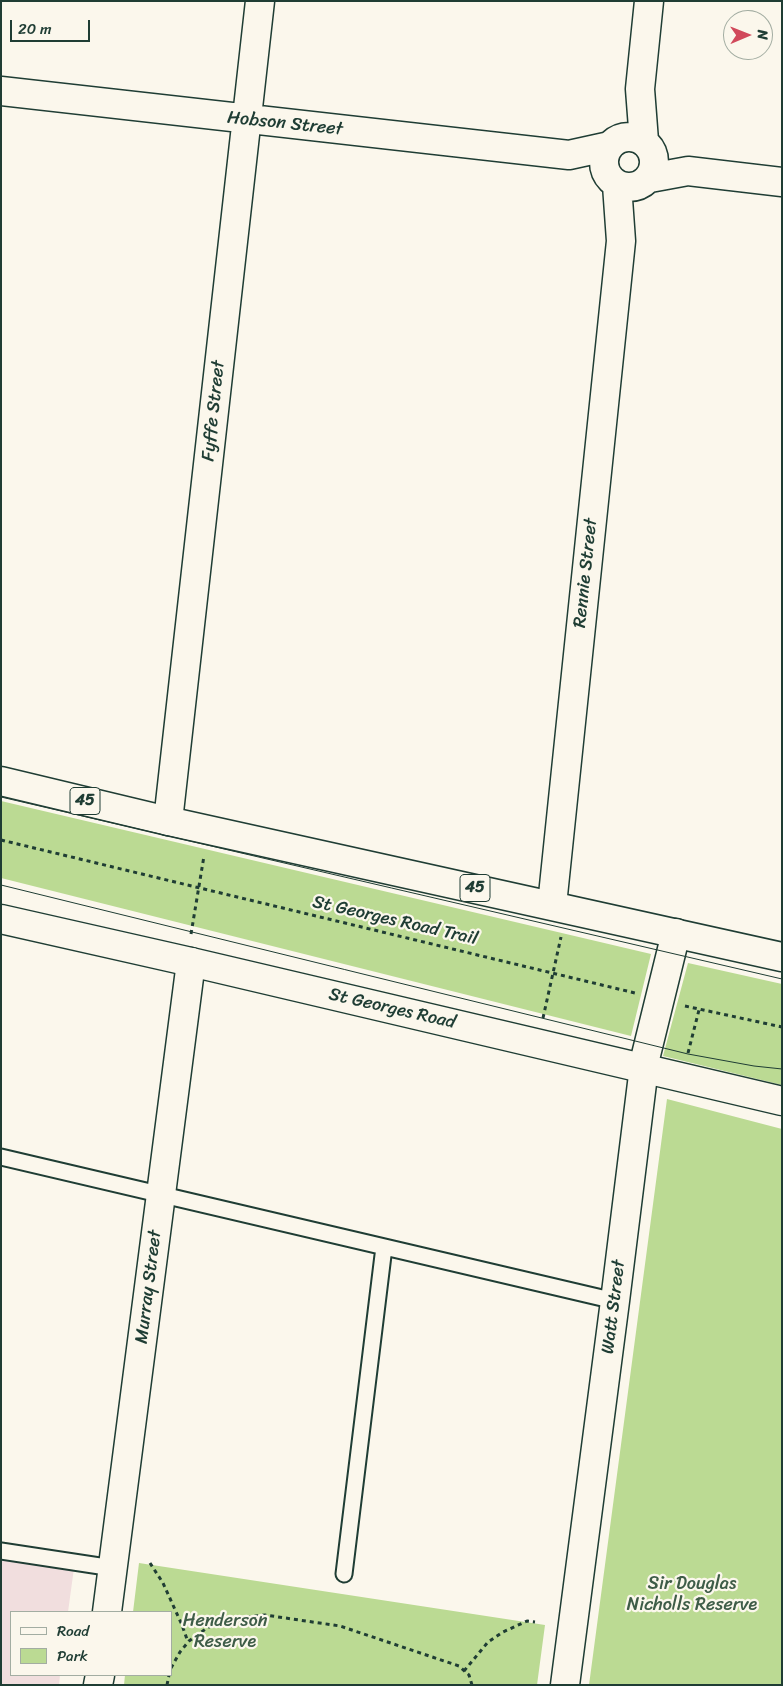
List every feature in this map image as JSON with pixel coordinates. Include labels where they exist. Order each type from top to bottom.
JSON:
[{"type":"main road","name":"Fyffe Street","points":[[168,821],[260,1]]},
{"type":"main road","name":"Rennie Street","points":[[562,908],[621,241],[650,1]]},
{"type":"main road","name":"Hobson Street","points":[[1,91],[569,155],[782,182]]},
{"type":"main road","name":"45","points":[[1,781],[168,821],[782,957]]},
{"type":"main road","name":"St Georges Road","points":[[1,919],[782,1101]]},
{"type":"main road","name":"Watt Street","points":[[565,1685],[616,1301],[644,1068],[648,1044],[676,933]]},
{"type":"main road","name":"Murray Street","points":[[107,1611],[191,962]]},
{"type":"lane","points":[[1,1157],[616,1301]]},
{"type":"lane","points":[[344,1574],[384,1247]]},
{"type":"lane","points":[[1,1551],[113,1568]]},
{"type":"path","points":[[191,962],[191,931],[207,844],[207,829]]},
{"type":"path","name":"St Georges Road Trail","points":[[1,840],[554,972],[699,1010],[782,1027]]},
{"type":"path","points":[[537,1043],[563,929],[562,908]]},
{"type":"path","points":[[683,1078],[699,1010]]},
{"type":"path","points":[[150,1563],[166,1590],[188,1643]]},
{"type":"path","points":[[172,1666],[188,1643],[207,1628],[225,1620],[265,1615],[340,1626],[459,1666],[469,1675],[472,1685]]},
{"type":"path","points":[[464,1671],[488,1642],[503,1632],[527,1621],[535,1622]]},
{"type":"shaded area","points":[[1,1558],[74,1568],[68,1611],[10,1611],[10,1676],[60,1676],[59,1685],[1,1685]]},
{"type":"green space","points":[[1,801],[651,954],[631,1036],[1,878]]},
{"type":"green space","points":[[688,963],[782,984],[782,1085],[663,1056]]},
{"type":"green space","name":"Sir Douglas Nicholls Reserve","points":[[667,1099],[782,1129],[782,1685],[589,1685]]},
{"type":"green space","name":"Henderson Reserve","points":[[139,1563],[545,1625],[537,1685],[124,1685],[125,1676],[172,1676],[172,1611],[133,1611]]},
{"type":"tram line","points":[[1,797],[782,979]]},
{"type":"tram line","points":[[1,885],[688,1054],[782,1069]]}]
